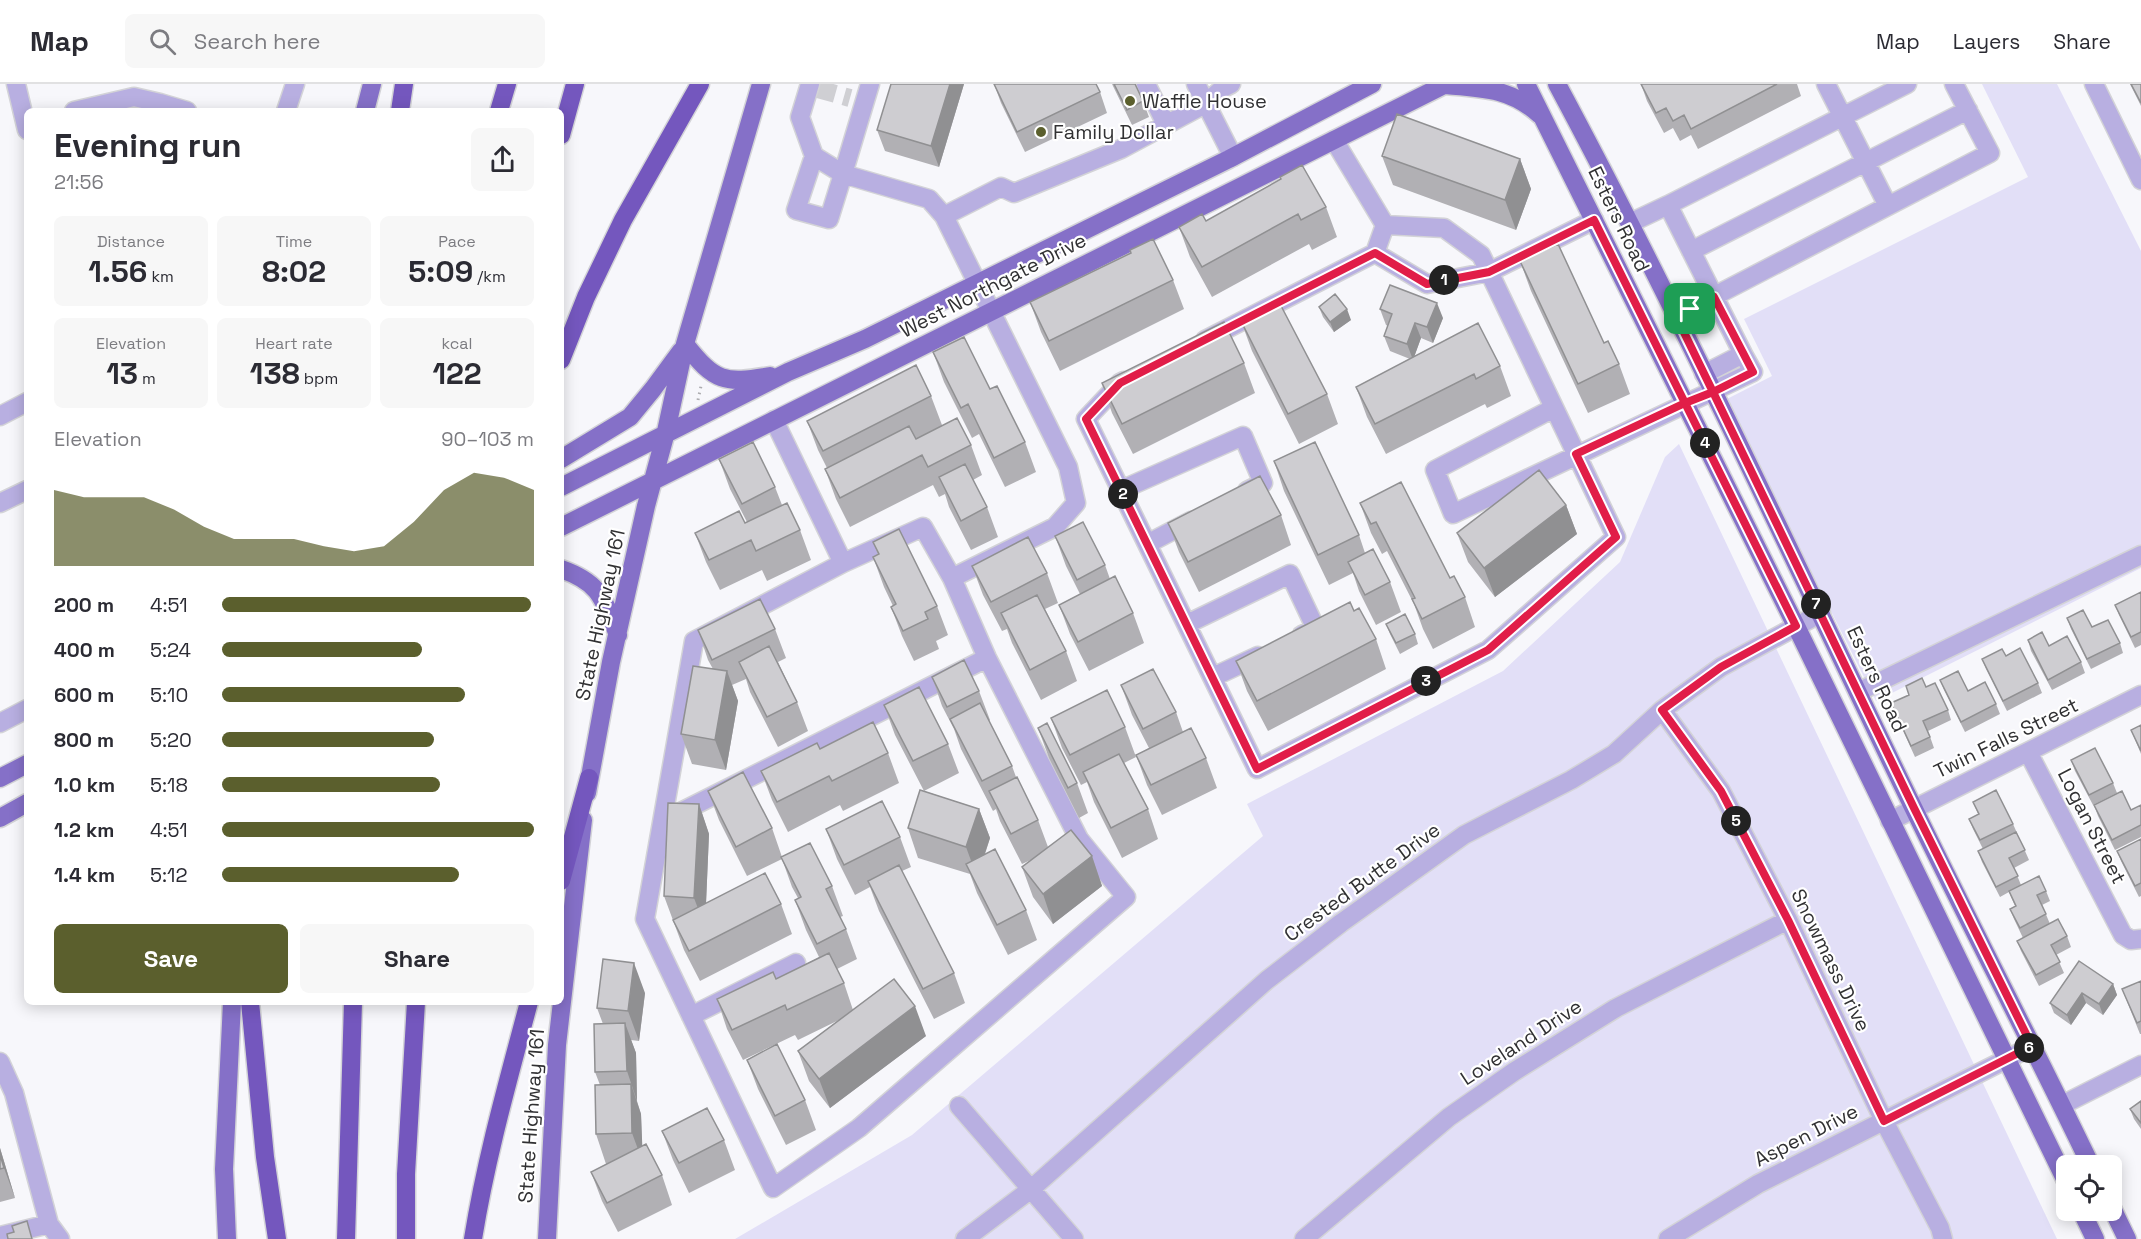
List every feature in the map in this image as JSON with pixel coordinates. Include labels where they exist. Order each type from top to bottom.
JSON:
[{"type":"highway","points":[[400,108],[404,84]]},
{"type":"highway","points":[[500,108],[507,84]]},
{"type":"highway","points":[[564,124],[575,84]]},
{"type":"highway","points":[[564,352],[586,297],[623,220],[700,84]]},
{"type":"highway","points":[[564,870],[589,778]]},
{"type":"highway","points":[[250,1005],[277,1239]]},
{"type":"highway","points":[[346,1239],[353,1005]]},
{"type":"highway","points":[[406,1239],[406,1174],[416,1005]]},
{"type":"highway","points":[[473,1239],[497,1119],[528,1005]]},
{"type":"main road","points":[[366,108],[372,84]]},
{"type":"main road","name":"State Highway 161","points":[[564,987],[589,778],[618,635],[685,344],[761,84]]},
{"type":"main road","name":"West Northgate Drive","points":[[564,486],[788,372],[865,339],[976,282],[1231,158],[1372,84]]},
{"type":"main road","points":[[1445,84],[1495,89],[1532,107],[1543,118]]},
{"type":"main road","name":"West Northgate Drive","points":[[564,525],[1445,84]]},
{"type":"main road","name":"Esters Road","points":[[1526,84],[1796,626],[2056,1161]]},
{"type":"main road","name":"Esters Road","points":[[1557,84],[1676,316],[1914,808],[2086,1155]]},
{"type":"main road","points":[[1231,158],[1243,186]]},
{"type":"main road","points":[[567,455],[630,417],[654,389],[685,344],[716,377],[739,381],[788,372]]},
{"type":"main road","points":[[564,570],[582,576],[603,597],[618,635]]},
{"type":"main road","points":[[0,778],[24,766]]},
{"type":"main road","points":[[0,818],[24,805]]},
{"type":"main road","points":[[227,1239],[224,1169],[232,1005]]},
{"type":"main road","name":"State Highway 161","points":[[547,1239],[557,1045],[562,1005]]},
{"type":"main road","points":[[2086,1221],[2095,1239]]},
{"type":"main road","points":[[2118,1221],[2127,1239]]},
{"type":"street","points":[[16,84],[24,117]]},
{"type":"street","points":[[287,108],[295,84]]},
{"type":"street","points":[[812,86],[800,117],[814,156],[796,210],[829,219],[843,174],[857,100],[870,84]]},
{"type":"street","points":[[1146,84],[1166,124]]},
{"type":"street","points":[[1196,84],[1231,158]]},
{"type":"street","points":[[944,216],[1001,187],[1014,193],[1121,149],[1205,104],[1231,84]]},
{"type":"street","points":[[1826,84],[1888,206]]},
{"type":"street","points":[[1630,223],[1907,84]]},
{"type":"street","points":[[1676,316],[1990,153],[1954,84]]},
{"type":"street","points":[[2094,84],[2141,180]]},
{"type":"street","points":[[87,108],[134,97],[161,107]]},
{"type":"street","points":[[1691,251],[1968,110]]},
{"type":"street","points":[[1334,140],[1385,225]]},
{"type":"street","points":[[814,156],[843,174],[929,199],[944,216],[1068,467],[1076,504],[1055,527],[951,578]]},
{"type":"street","points":[[1554,408],[1435,470],[1454,514],[1576,454],[1753,372],[1668,205]]},
{"type":"street","points":[[1375,253],[1427,284],[1489,272],[1594,220]]},
{"type":"street","points":[[1194,345],[1375,253],[1385,225]]},
{"type":"street","points":[[1141,372],[1120,383],[1086,419],[1257,769],[1488,650],[1616,537],[1481,255],[1444,228],[1385,225]]},
{"type":"street","points":[[1704,375],[1743,354]]},
{"type":"street","points":[[0,416],[24,404]]},
{"type":"street","points":[[774,420],[843,563]]},
{"type":"street","points":[[1121,490],[1243,436],[1263,483],[1231,499]]},
{"type":"street","points":[[0,503],[24,491]]},
{"type":"street","points":[[1147,544],[1210,510]]},
{"type":"street","points":[[923,527],[951,578],[987,658],[1079,839],[1126,897],[859,1128],[773,1188],[645,920],[694,641],[843,563],[923,527]]},
{"type":"street","points":[[1858,692],[2141,555]]},
{"type":"street","points":[[1187,624],[1290,574],[1316,629],[1213,678]]},
{"type":"street","name":"Crested Butte Drive","points":[[965,1239],[1030,1190],[1267,980],[1341,923],[1464,835],[1571,780],[1614,754],[1662,710],[1721,667],[1821,613]]},
{"type":"street","points":[[662,822],[987,658]]},
{"type":"street","name":"Twin Falls Street","points":[[1890,820],[2141,695]]},
{"type":"street","name":"Snowmass Drive","points":[[1662,710],[1721,791],[1788,920],[1884,1121],[1940,1228],[1943,1239]]},
{"type":"street","points":[[0,723],[24,711]]},
{"type":"street","name":"Logan Street","points":[[2028,752],[2123,935],[2131,940],[2141,939]]},
{"type":"street","name":"Loveland Drive","points":[[1304,1239],[1449,1117],[1515,1071],[1616,1008],[1788,920]]},
{"type":"street","points":[[691,1016],[796,963]]},
{"type":"street","name":"Aspen Drive","points":[[1674,1237],[1758,1184],[2032,1046]]},
{"type":"street","points":[[0,1062],[14,1093],[49,1224],[60,1239]]},
{"type":"street","points":[[2062,1105],[2141,1065]]},
{"type":"street","points":[[959,1106],[1074,1239]]},
{"type":"street","points":[[0,1236],[49,1224]]},
{"type":"path","points":[[696,404],[704,381]]},
{"type":"shaded area","points":[[1982,84],[2057,84],[2141,251],[2141,568],[1876,701],[1725,400],[1772,376],[1744,319],[2028,177]]},
{"type":"shaded area","points":[[1679,444],[2057,1239],[735,1239],[912,1135],[1263,836],[1247,804],[1503,671],[1620,562],[1665,457]]},
{"type":"building","points":[[891,84],[950,84],[931,146],[877,130]]},
{"type":"building","points":[[994,84],[1096,84],[1100,92],[1017,132]]},
{"type":"building","points":[[1114,84],[1135,84],[1143,101],[1127,110]]},
{"type":"building","points":[[1641,84],[1777,84],[1691,129],[1684,115],[1673,121],[1666,108],[1656,113]]},
{"type":"building","points":[[2131,84],[2141,84],[2141,103]]},
{"type":"building","points":[[1397,114],[1520,159],[1505,200],[1382,156]]},
{"type":"building","points":[[1302,165],[1326,207],[1301,220],[1298,214],[1202,267],[1179,227],[1202,214],[1206,221]]},
{"type":"building","points":[[1153,239],[1173,280],[1049,341],[1030,302],[1131,253],[1130,250]]},
{"type":"building","points":[[1558,244],[1604,343],[1608,341],[1619,364],[1578,384],[1520,261]]},
{"type":"building","points":[[1390,285],[1437,303],[1427,327],[1415,323],[1407,344],[1384,336],[1392,314],[1380,309]]},
{"type":"building","points":[[1335,294],[1347,309],[1330,322],[1319,307]]},
{"type":"building","points":[[1279,302],[1327,394],[1288,414],[1241,321]]},
{"type":"building","points":[[1224,322],[1244,363],[1122,424],[1102,383]]},
{"type":"building","points":[[1478,323],[1500,366],[1476,379],[1474,374],[1375,424],[1356,387]]},
{"type":"building","points":[[964,337],[990,389],[997,386],[1025,442],[994,458],[968,404],[961,408],[933,352]]},
{"type":"building","points":[[916,365],[931,396],[823,451],[807,421]]},
{"type":"building","points":[[957,418],[971,445],[928,467],[922,455],[840,498],[825,469],[909,426],[916,439]]},
{"type":"building","points":[[753,442],[775,487],[742,504],[719,459]]},
{"type":"building","points":[[1315,442],[1359,535],[1318,555],[1274,461]]},
{"type":"building","points":[[965,464],[987,507],[961,521],[939,477]]},
{"type":"building","points":[[1539,470],[1566,505],[1484,568],[1457,533]]},
{"type":"building","points":[[1260,476],[1281,515],[1188,562],[1168,523]]},
{"type":"building","points":[[1401,482],[1450,578],[1454,576],[1465,597],[1422,619],[1412,599],[1415,598],[1376,522],[1371,524],[1360,503]]},
{"type":"building","points":[[787,503],[800,530],[756,551],[751,540],[709,560],[695,533],[739,511],[745,523]]},
{"type":"building","points":[[1083,522],[1105,565],[1077,580],[1055,536]]},
{"type":"building","points":[[899,529],[937,606],[925,612],[928,619],[903,631],[891,607],[896,604],[873,557],[879,554],[873,542]]},
{"type":"building","points":[[1028,537],[1047,573],[991,602],[972,566]]},
{"type":"building","points":[[1373,549],[1390,582],[1365,595],[1348,562]]},
{"type":"building","points":[[1115,576],[1133,613],[1078,642],[1059,605]]},
{"type":"building","points":[[2141,592],[2141,632],[2131,637],[2115,605]]},
{"type":"building","points":[[1037,595],[1066,651],[1030,670],[1001,613]]},
{"type":"building","points":[[760,599],[775,629],[712,660],[698,630]]},
{"type":"building","points":[[1350,602],[1354,611],[1359,608],[1376,639],[1257,701],[1236,661]]},
{"type":"building","points":[[2083,610],[2092,627],[2108,620],[2120,643],[2087,659],[2067,618]]},
{"type":"building","points":[[1405,614],[1415,634],[1396,643],[1386,624]]},
{"type":"building","points":[[2042,632],[2049,646],[2067,636],[2081,662],[2048,680],[2028,640]]},
{"type":"building","points":[[769,646],[797,702],[767,717],[739,662]]},
{"type":"building","points":[[2020,648],[2038,683],[2003,701],[1982,659],[2002,649],[2006,656]]},
{"type":"building","points":[[964,660],[979,691],[947,707],[932,677]]},
{"type":"building","points":[[693,666],[727,671],[715,740],[681,734]]},
{"type":"building","points":[[1153,669],[1176,712],[1143,729],[1121,685]]},
{"type":"building","points":[[1958,671],[1968,691],[1985,682],[1996,704],[1961,722],[1940,680]]},
{"type":"building","points":[[1922,678],[1926,687],[1935,683],[1948,710],[1923,721],[1930,737],[1911,746],[1891,703],[1909,695],[1906,686]]},
{"type":"building","points":[[919,687],[948,744],[913,761],[884,705]]},
{"type":"building","points":[[1107,690],[1125,727],[1070,755],[1051,718]]},
{"type":"building","points":[[980,703],[1012,766],[982,781],[950,719]]},
{"type":"building","points":[[873,722],[888,753],[832,781],[829,776],[777,802],[761,771],[817,743],[820,749]]},
{"type":"building","points":[[1047,723],[1077,783],[1068,788],[1038,728]]},
{"type":"building","points":[[2141,725],[2141,751],[2131,730]]},
{"type":"building","points":[[1191,728],[1206,758],[1151,785],[1136,755]]},
{"type":"building","points":[[2095,748],[2113,783],[2089,795],[2071,760]]},
{"type":"building","points":[[1119,754],[1148,809],[1111,828],[1083,772]]},
{"type":"building","points":[[743,772],[772,828],[736,847],[708,791]]},
{"type":"building","points":[[1017,777],[1038,820],[1011,834],[989,791]]},
{"type":"building","points":[[920,790],[979,809],[966,847],[908,828]]},
{"type":"building","points":[[1996,790],[2013,824],[1980,840],[1969,819],[1979,814],[1973,802]]},
{"type":"building","points":[[2122,791],[2131,810],[2141,805],[2141,825],[2112,840],[2094,805]]},
{"type":"building","points":[[882,801],[900,837],[844,865],[826,829]]},
{"type":"building","points":[[668,803],[699,804],[694,898],[664,896]]},
{"type":"building","points":[[1071,830],[1092,856],[1043,894],[1022,867]]},
{"type":"building","points":[[2016,832],[2025,850],[2009,858],[2018,876],[1996,887],[1978,851]]},
{"type":"building","points":[[2141,839],[2141,883],[2135,886],[2117,851]]},
{"type":"building","points":[[810,843],[832,886],[826,889],[846,929],[817,944],[795,900],[801,897],[781,857]]},
{"type":"building","points":[[995,849],[1026,910],[997,925],[966,864]]},
{"type":"building","points":[[899,865],[954,973],[923,989],[868,881]]},
{"type":"building","points":[[765,873],[781,904],[689,951],[673,920]]},
{"type":"building","points":[[2039,876],[2046,891],[2037,895],[2046,914],[2020,928],[2010,909],[2016,906],[2009,891]]},
{"type":"building","points":[[2058,919],[2067,936],[2051,945],[2060,962],[2036,975],[2017,941]]},
{"type":"building","points":[[829,953],[844,983],[787,1010],[785,1005],[732,1030],[717,999],[773,972],[776,979]]},
{"type":"building","points":[[603,959],[634,963],[628,1011],[597,1008]]},
{"type":"building","points":[[2079,961],[2113,984],[2099,1004],[2082,993],[2067,1015],[2050,1003]]},
{"type":"building","points":[[894,979],[915,1006],[819,1079],[798,1051]]},
{"type":"building","points":[[2141,981],[2141,1021],[2137,1023],[2122,989]]},
{"type":"building","points":[[625,1023],[627,1071],[595,1072],[594,1024]]},
{"type":"building","points":[[777,1044],[805,1100],[775,1116],[747,1060]]},
{"type":"building","points":[[631,1084],[632,1133],[596,1134],[595,1085]]},
{"type":"building","points":[[2141,1101],[2141,1123],[2130,1109]]},
{"type":"building","points":[[707,1108],[724,1140],[679,1163],[662,1131]]},
{"type":"building","points":[[646,1144],[662,1175],[607,1203],[591,1172]]},
{"type":"building","points":[[0,1155],[4,1168],[0,1169]]},
{"type":"building","points":[[27,1221],[32,1239],[8,1239],[7,1234],[14,1232],[12,1226]]},
{"type":"tunnel","points":[[818,89],[850,98]]},
{"type":"place","name":"Waffle House","points":[[1130,101]]},
{"type":"place","name":"Family Dollar","points":[[1041,132]]},
{"type":"route","points":[[1690,309],[1676,316],[1713,392],[1685,403],[1594,220],[1489,272],[1427,284],[1375,253],[1120,383],[1086,419],[1257,769],[1488,650],[1616,537],[1576,454],[1685,403],[1796,626],[1721,667],[1662,710],[1721,791],[1788,920],[1884,1121],[2032,1046],[1713,392],[1753,372],[1714,297],[1690,309]]}]
